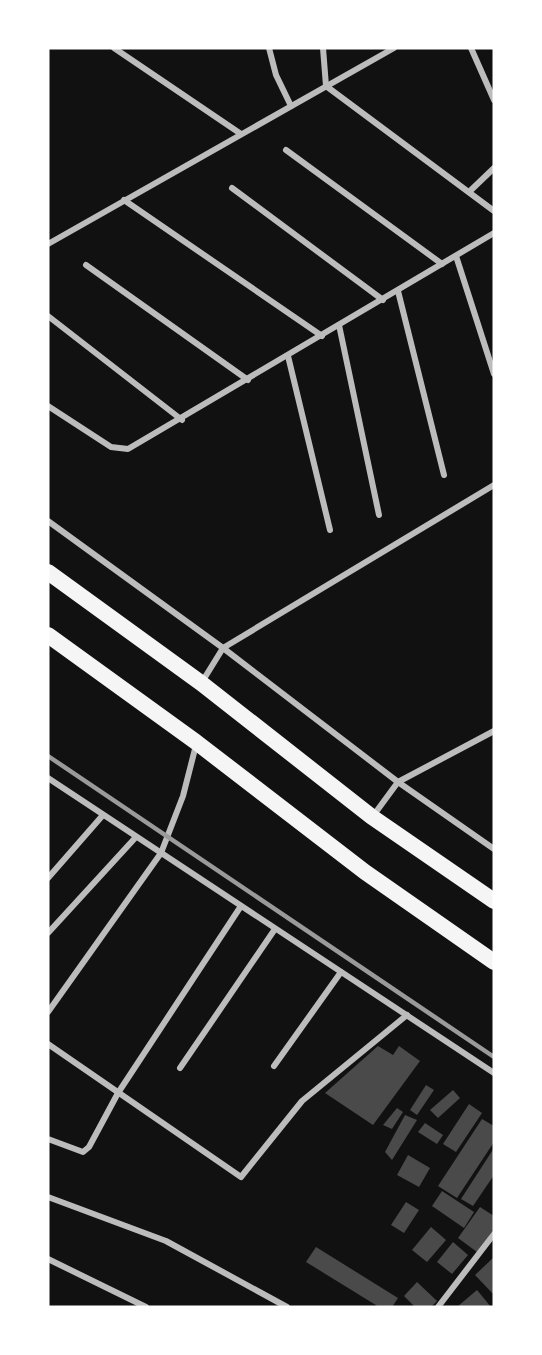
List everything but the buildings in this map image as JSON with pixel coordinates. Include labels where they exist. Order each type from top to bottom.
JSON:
[{"type":"highway","points":[[48,572],[201,683],[372,817],[494,901]]},
{"type":"highway","points":[[48,635],[196,742],[365,872],[494,962]]},
{"type":"street","points":[[114,48],[241,134]]},
{"type":"street","points":[[269,48],[276,75],[291,106]]},
{"type":"street","points":[[323,48],[326,87],[494,212]]},
{"type":"street","points":[[379,48],[380,56]]},
{"type":"street","points":[[48,244],[394,48]]},
{"type":"street","points":[[471,48],[494,100]]},
{"type":"street","points":[[286,150],[442,264]]},
{"type":"street","points":[[469,192],[494,168]]},
{"type":"street","points":[[232,188],[383,300]]},
{"type":"street","points":[[124,200],[322,336]]},
{"type":"street","points":[[48,406],[104,443],[120,450],[134,447],[494,233]]},
{"type":"street","points":[[48,234],[55,239]]},
{"type":"street","points":[[456,256],[494,374]]},
{"type":"street","points":[[86,265],[248,380]]},
{"type":"street","points":[[398,291],[444,475]]},
{"type":"street","points":[[48,316],[182,420]]},
{"type":"street","points":[[339,326],[379,515]]},
{"type":"street","points":[[288,356],[330,530]]},
{"type":"street","points":[[201,683],[223,648],[494,485]]},
{"type":"street","points":[[48,521],[223,648],[398,782],[494,849]]},
{"type":"street","points":[[372,817],[398,782],[494,730]]},
{"type":"street","points":[[48,1012],[161,853],[183,796],[196,742]]},
{"type":"street","points":[[48,778],[494,1073]]},
{"type":"street","points":[[48,878],[103,815]]},
{"type":"street","points":[[48,933],[136,837]]},
{"type":"street","points":[[48,1139],[83,1152],[89,1147],[118,1092],[241,906]]},
{"type":"street","points":[[180,1068],[275,929]]},
{"type":"street","points":[[274,1066],[341,972]]},
{"type":"street","points":[[48,1044],[241,1177],[302,1101],[406,1015]]},
{"type":"street","points":[[48,1197],[166,1241],[286,1307]]},
{"type":"street","points":[[438,1307],[494,1234]]},
{"type":"street","points":[[48,1259],[146,1307]]},
{"type":"railway","points":[[48,756],[494,1057]]}]
